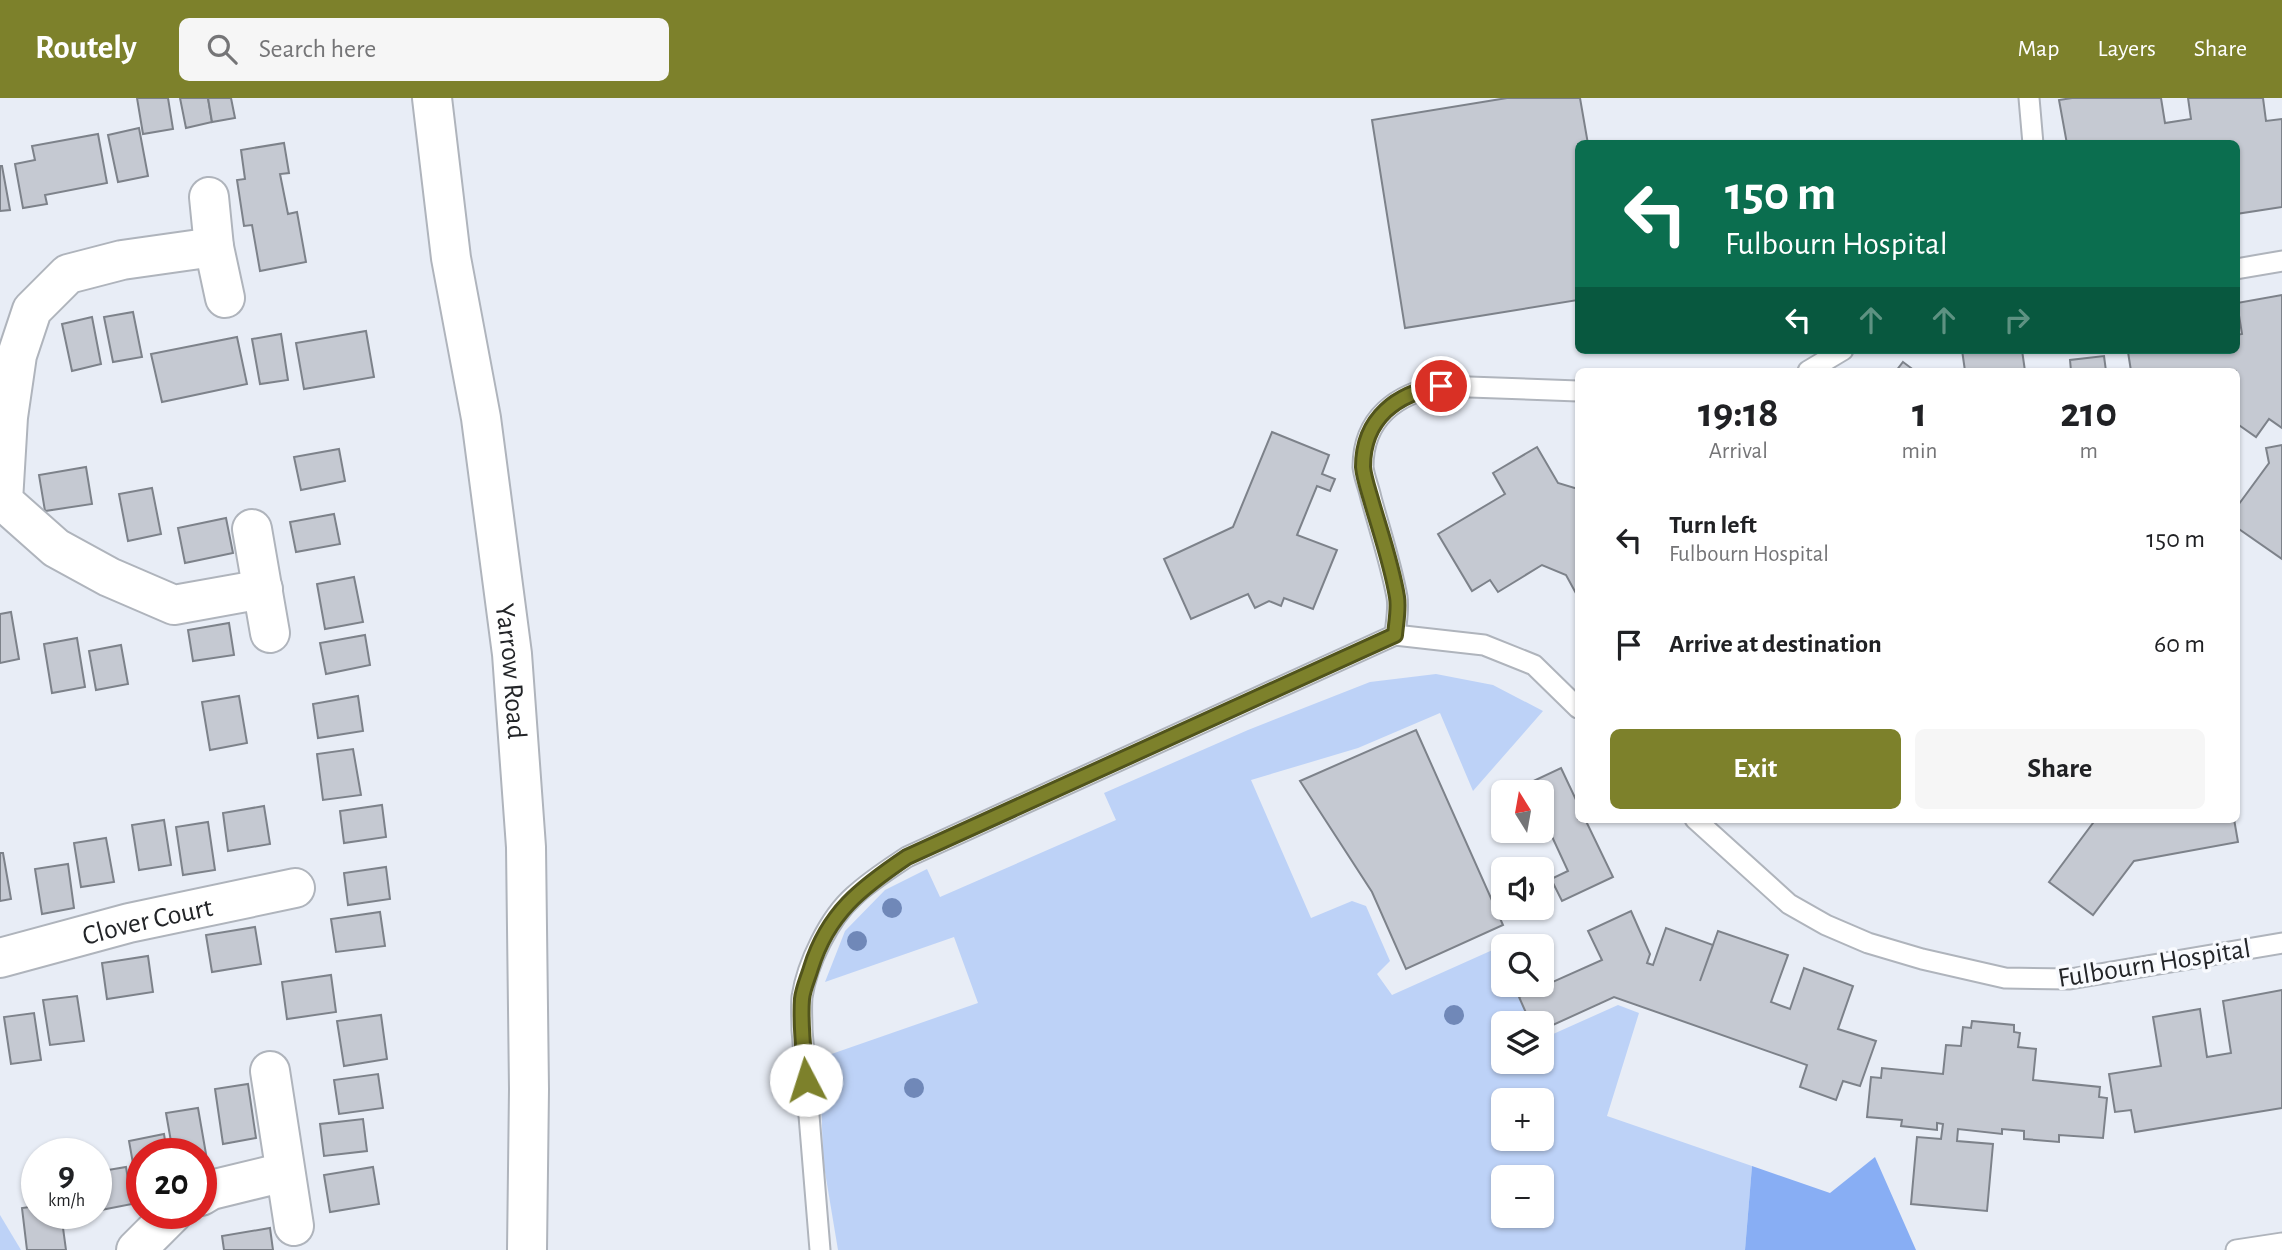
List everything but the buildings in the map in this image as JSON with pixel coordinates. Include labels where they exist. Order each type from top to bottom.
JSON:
[{"type":"street","name":"Yarrow Road","points":[[432,98],[447,231],[481,418],[512,654],[526,847],[529,1089],[527,1250]]},
{"type":"street","points":[[209,197],[214,247],[225,298]]},
{"type":"street","points":[[214,247],[121,260],[68,274],[32,310],[17,355],[8,417],[2,502],[56,548],[109,577],[174,606],[263,589]]},
{"type":"street","points":[[252,529],[270,633]]},
{"type":"street","name":"Clover Court","points":[[0,958],[129,923],[295,888]]},
{"type":"street","points":[[270,1071],[294,1226]]},
{"type":"street","points":[[217,1189],[285,1172]]},
{"type":"street","points":[[136,1250],[157,1229]]},
{"type":"lane","points":[[2029,98],[2033,140]]},
{"type":"lane","points":[[2240,268],[2282,261]]},
{"type":"lane","points":[[1813,368],[1836,354]]},
{"type":"lane","points":[[1395,635],[1398,600],[1363,468],[1366,444],[1387,406],[1403,396],[1441,386],[1575,391]]},
{"type":"lane","points":[[820,1250],[802,1030],[802,997],[815,956],[829,926],[852,897],[907,857],[1395,635],[1484,645],[1534,665],[1575,705]]},
{"type":"lane","name":"Fulbourn Hospital","points":[[1699,823],[1789,904],[1826,925],[1868,943],[1922,959],[2006,978],[2070,979],[2282,943]]},
{"type":"lane","points":[[2236,1250],[2282,1243]]},
{"type":"shaded area","points":[[1436,674],[1493,685],[1543,711],[1473,791],[1440,713],[1358,748],[1251,780],[1311,918],[1352,901],[1366,906],[1390,961],[1377,974],[1392,995],[1491,951],[1491,997],[1519,997],[1525,1011],[1491,1011],[1491,1074],[1554,1074],[1554,1034],[1618,1005],[1639,1013],[1607,1116],[1752,1166],[1745,1250],[838,1250],[823,1160],[820,1058],[978,1003],[954,937],[825,982],[845,931],[885,890],[927,869],[940,897],[1116,820],[1104,793],[1248,730],[1370,682]]},
{"type":"shaded area","points":[[1875,1157],[1916,1250],[1745,1250],[1752,1166],[1830,1193]]},
{"type":"shaded area","points":[[0,1215],[21,1250],[0,1250]]},
{"type":"route","points":[[806,1080],[802,997],[815,956],[829,926],[852,897],[876,878],[907,857],[1395,635],[1398,600],[1363,468],[1366,444],[1387,406],[1403,396],[1441,386]]}]
